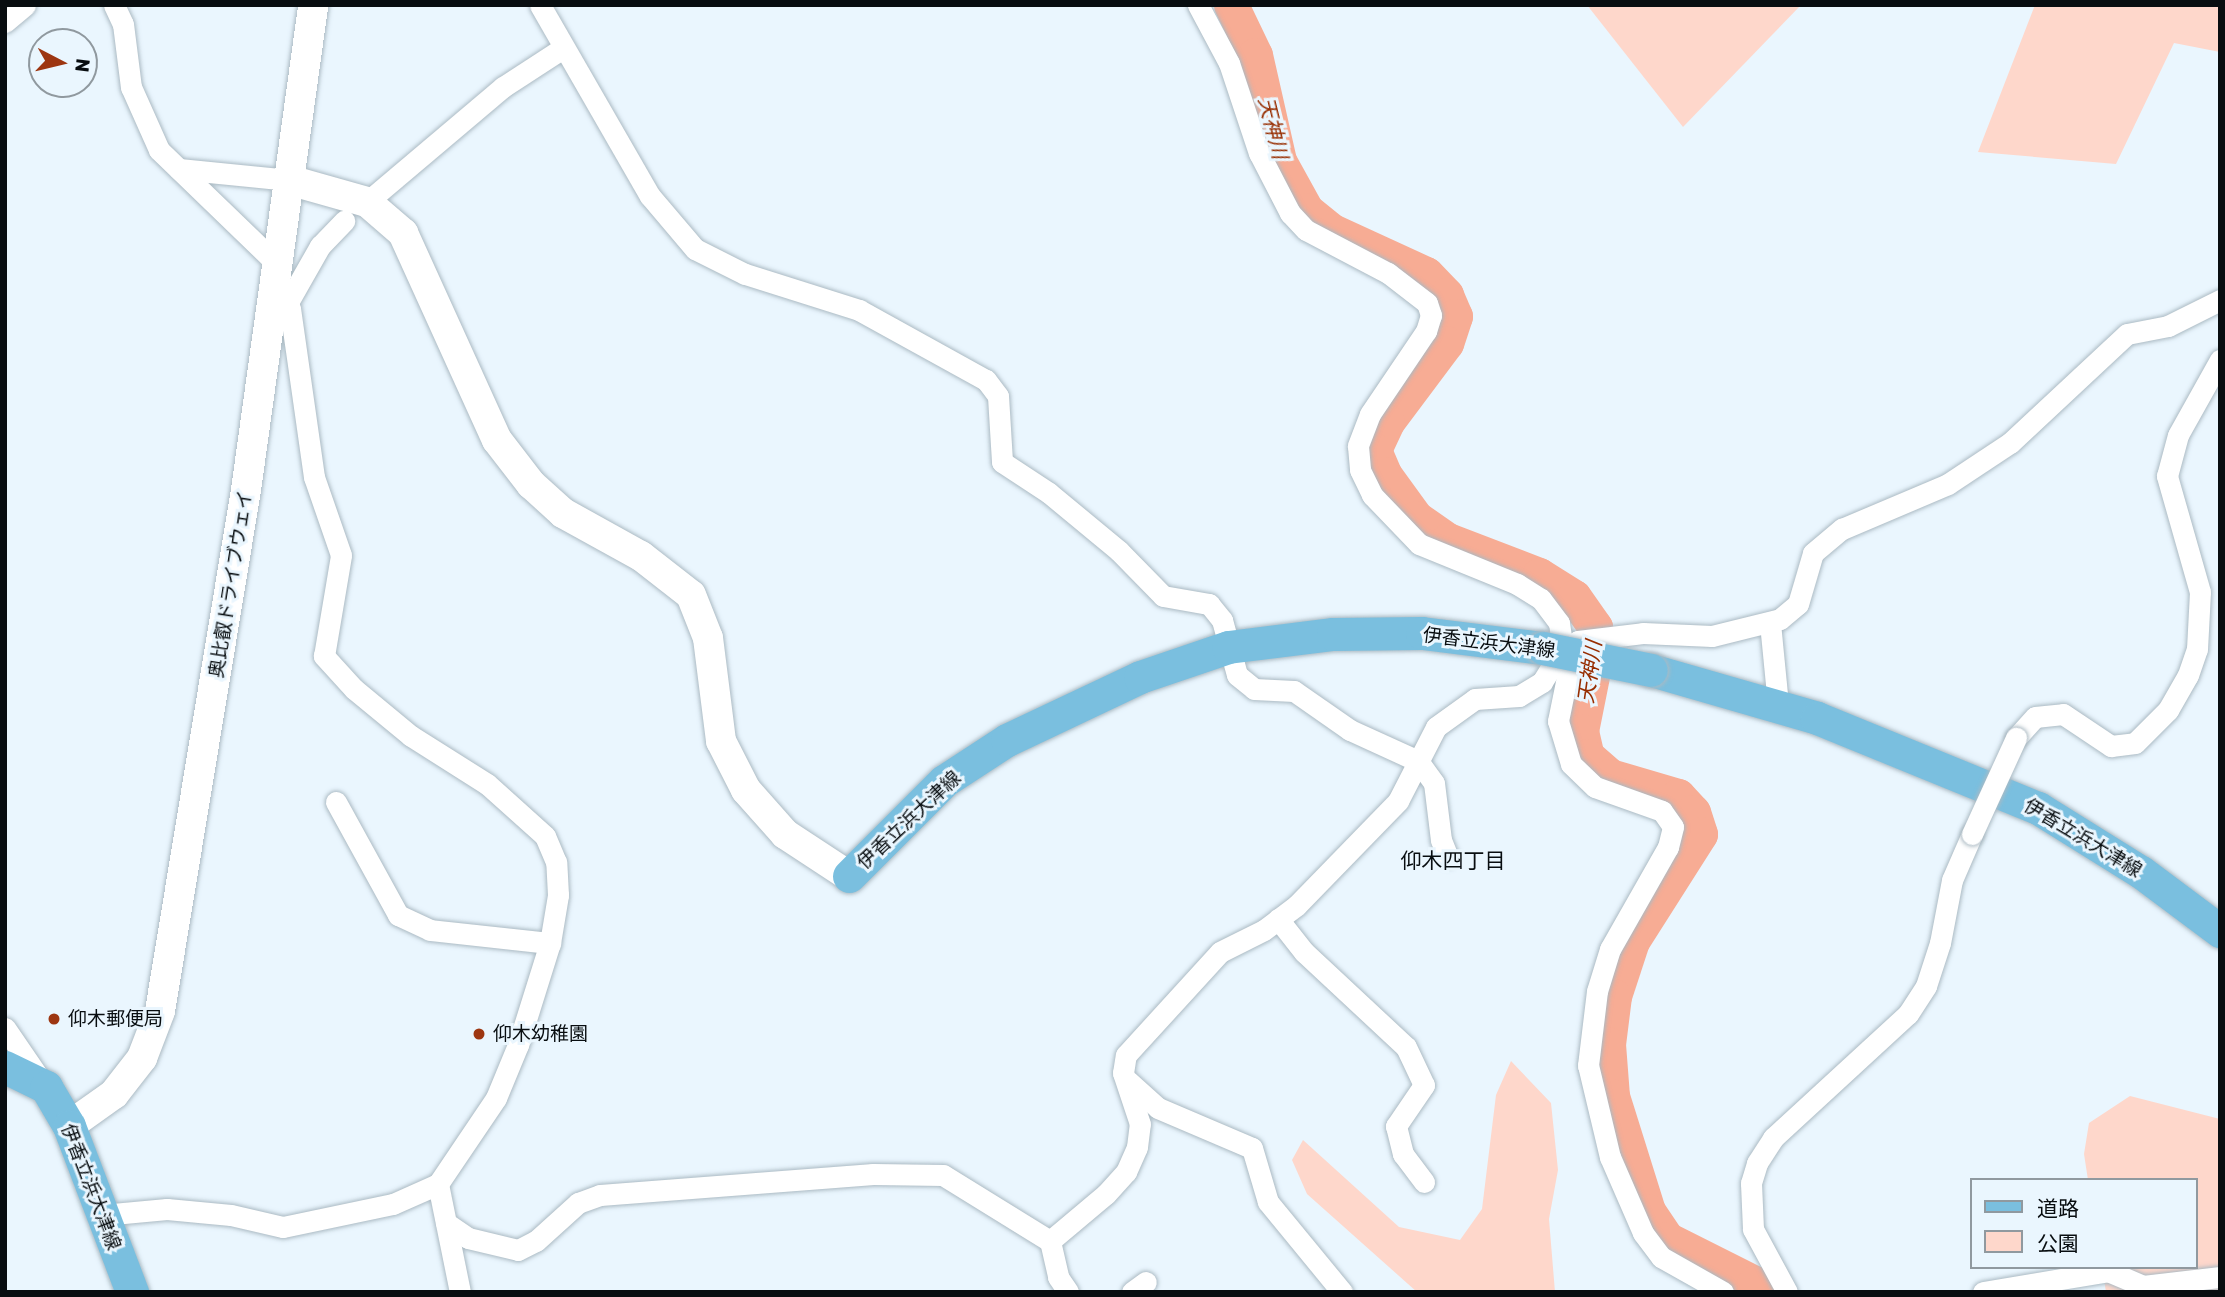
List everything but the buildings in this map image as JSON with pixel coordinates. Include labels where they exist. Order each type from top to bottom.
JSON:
[{"type":"main road","name":"伊香立浜大津線","points":[[849,876],[944,781],[1007,740],[1140,677],[1228,647],[1333,634],[1422,633],[1562,646],[1778,705],[1948,768],[2038,808],[2141,872],[2220,930]]},
{"type":"main road","points":[[5,1067],[46,1087]]},
{"type":"main road","name":"伊香立浜大津線","points":[[46,1087],[69,1126],[132,1292]]},
{"type":"street","points":[[5,22],[26,5]]},
{"type":"street","points":[[114,5],[123,24],[131,87],[141,115],[159,150],[277,264]]},
{"type":"street","name":"奥比叡ドライブウェイ","points":[[69,1126],[114,1094],[142,1058],[160,1012],[280,301],[277,264],[313,5]]},
{"type":"street","points":[[540,5],[650,196],[695,249],[735,270],[859,310],[969,367],[998,396],[1002,462],[1079,517],[1163,596],[1209,604],[1223,620],[1237,674],[1254,689],[1294,691],[1350,730],[1418,761],[1434,783],[1441,839],[1448,857]]},
{"type":"street","points":[[1198,5],[1229,62],[1259,153],[1290,213],[1307,230],[1388,273],[1427,303],[1431,315],[1426,331],[1370,414],[1358,446],[1360,470],[1372,495],[1419,544],[1517,583],[1541,599],[1559,623],[1567,677],[1558,721],[1571,764],[1595,787],[1662,811],[1673,827],[1668,847],[1620,928],[1597,991],[1588,1065],[1597,1118],[1625,1198],[1643,1233],[1661,1257],[1723,1292]]},
{"type":"street","points":[[367,202],[503,87],[563,48]]},
{"type":"street","points":[[179,169],[289,180],[367,202],[390,218],[414,249],[435,310],[497,440],[531,484],[583,527],[641,556],[691,595],[708,638],[720,741],[746,790],[785,834],[849,876]]},
{"type":"street","points":[[102,1215],[167,1209],[231,1215],[283,1227],[393,1204],[438,1184],[496,1098],[519,1045],[550,943],[558,895],[556,862],[545,836],[486,784],[411,736],[354,689],[324,656],[341,555],[314,477],[280,301],[320,246],[344,221]]},
{"type":"street","points":[[1051,1241],[1106,1194],[1125,1172],[1137,1147],[1140,1124],[1123,1073],[1125,1055],[1187,983],[1220,952],[1278,919],[1398,801],[1436,727],[1475,699],[1519,696],[1542,682],[1562,646],[1603,637],[1643,633],[1712,636],[1770,623],[1797,604],[1813,553],[1842,529],[1948,484],[2010,443],[2127,334],[2168,326],[2220,300]]},
{"type":"street","points":[[1787,1292],[1753,1229],[1751,1183],[1757,1163],[1773,1138],[1908,1014],[1926,986],[1940,943],[1952,880],[2016,738],[2035,717],[2063,714],[2111,746],[2135,743],[2168,709],[2188,676],[2197,649],[2200,592],[2172,505],[2167,476],[2178,435],[2220,360]]},
{"type":"street","points":[[1770,623],[1778,705]]},
{"type":"street","points":[[336,802],[398,915],[430,930],[550,943]]},
{"type":"street","points":[[1278,919],[1304,952],[1406,1048],[1424,1084],[1396,1126],[1403,1154],[1424,1182]]},
{"type":"street","points":[[5,1028],[46,1087]]},
{"type":"street","points":[[1123,1073],[1136,1093],[1158,1108],[1252,1148],[1268,1202],[1342,1292]]},
{"type":"street","points":[[446,1223],[468,1238],[518,1250],[536,1241],[578,1203],[600,1195],[925,1173],[943,1175],[1051,1241],[1058,1277],[1068,1292]]},
{"type":"street","points":[[438,1184],[460,1292]]},
{"type":"street","points":[[1983,1292],[2108,1271],[2143,1286],[2220,1277]]},
{"type":"green space","points":[[1587,5],[1801,5],[1683,127]]},
{"type":"green space","points":[[2035,5],[2220,5],[2220,52],[2174,43],[2116,164],[1978,152]]},
{"type":"green space","points":[[1511,1061],[1551,1103],[1558,1170],[1549,1219],[1555,1292],[1417,1292],[1307,1194],[1292,1160],[1303,1140],[1399,1227],[1460,1240],[1482,1209],[1496,1095]]},
{"type":"green space","points":[[2130,1096],[2220,1119],[2220,1292],[2106,1292],[2102,1269],[2197,1269],[2197,1178],[2088,1178],[2084,1154],[2089,1123]]},
{"type":"waterway","name":"天神川","points":[[1231,5],[1255,55],[1279,161],[1306,210],[1332,231],[1426,274],[1446,295],[1455,316],[1446,343],[1387,422],[1374,450],[1384,474],[1416,518],[1448,540],[1539,575],[1574,597],[1595,627],[1597,651],[1581,731],[1587,756],[1610,776],[1678,796],[1693,812],[1700,834],[1632,941],[1614,996],[1608,1044],[1612,1096],[1648,1211],[1667,1239],[1754,1283],[1762,1292]]},
{"type":"place","name":"仰木郵便局","points":[[54,1019]]},
{"type":"place","name":"仰木幼稚園","points":[[479,1034]]},
{"type":"district","name":"仰木四丁目","points":[[1453,861]]}]
